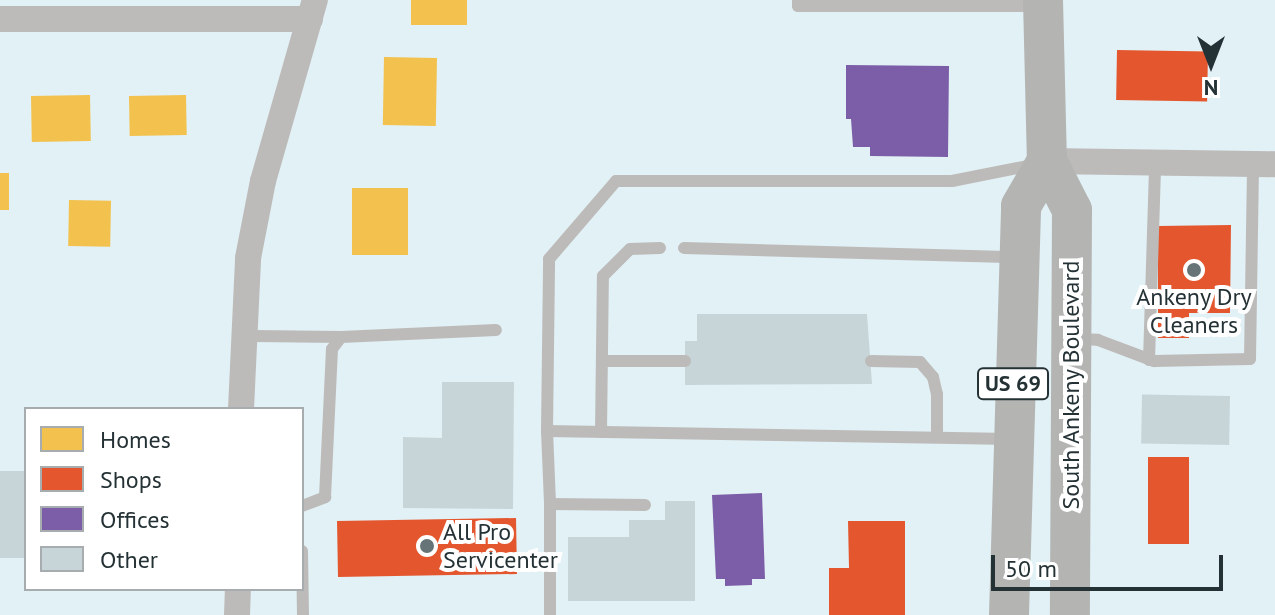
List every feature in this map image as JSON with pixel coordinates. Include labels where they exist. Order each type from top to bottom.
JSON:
[{"type":"main road","name":"South Ankeny Boulevard","points":[[1043,3],[1047,161],[1072,210],[1070,615]]},
{"type":"main road","name":"US 69","points":[[1009,615],[1011,439],[1021,206],[1047,161]]},
{"type":"street","points":[[0,19],[312,10],[263,181],[248,258],[241,407]]},
{"type":"street","points":[[1047,161],[1264,164]]},
{"type":"street","points":[[237,615],[238,591]]},
{"type":"lane","points":[[798,0],[798,6],[1043,3]]},
{"type":"lane","points":[[550,615],[547,431],[549,259],[616,181],[952,181],[1047,161]]},
{"type":"lane","points":[[1149,360],[1155,164]]},
{"type":"lane","points":[[1072,339],[1098,340],[1149,360],[1250,359],[1264,164]]},
{"type":"lane","points":[[601,432],[603,276],[630,249],[660,248]]},
{"type":"lane","points":[[684,248],[1019,257]]},
{"type":"lane","points":[[243,336],[341,337],[496,330]]},
{"type":"lane","points":[[304,505],[325,497],[327,489],[332,349],[341,337]]},
{"type":"lane","points":[[602,361],[685,361]]},
{"type":"lane","points":[[871,361],[920,362],[933,377],[937,394],[937,437]]},
{"type":"lane","points":[[547,431],[1011,439]]},
{"type":"lane","points":[[550,504],[645,505]]},
{"type":"lane","points":[[303,591],[303,615]]},
{"type":"building: Homes","points":[[411,0],[467,0],[467,25],[411,25]]},
{"type":"building: Homes","points":[[384,57],[437,58],[436,126],[383,125]]},
{"type":"building: Homes","points":[[90,95],[91,141],[32,142],[31,96]]},
{"type":"building: Homes","points":[[186,95],[187,135],[130,136],[129,96]]},
{"type":"building: Homes","points":[[0,173],[9,173],[9,210],[0,210]]},
{"type":"building: Homes","points":[[352,188],[408,188],[408,255],[352,255]]},
{"type":"building: Homes","points":[[69,200],[111,201],[110,247],[68,246]]},
{"type":"building: Shops","points":[[1117,50],[1208,52],[1207,102],[1116,100]]},
{"type":"building: Shops","name":"Ankeny Dry Cleaners","points":[[1231,225],[1230,313],[1189,313],[1189,338],[1158,338],[1158,226]]},
{"type":"building: Shops","points":[[1148,457],[1189,457],[1189,544],[1148,544]]},
{"type":"building: Shops","name":"All Pro Servicenter","points":[[516,518],[517,574],[338,577],[337,521]]},
{"type":"building: Shops","points":[[848,521],[905,521],[905,615],[829,615],[829,568],[849,568]]},
{"type":"building: Offices","points":[[846,65],[949,66],[948,157],[870,156],[870,147],[853,147],[851,119],[846,119]]},
{"type":"building: Offices","points":[[762,493],[765,579],[752,579],[752,585],[725,586],[725,579],[716,579],[712,495]]},
{"type":"building: Other","points":[[697,314],[867,314],[872,384],[685,385],[685,341],[697,341]]},
{"type":"building: Other","points":[[442,382],[514,382],[513,509],[403,508],[403,437],[442,438]]},
{"type":"building: Other","points":[[1142,394],[1230,396],[1229,445],[1141,443]]},
{"type":"building: Other","points":[[0,471],[24,471],[24,558],[0,558]]},
{"type":"building: Other","points":[[665,501],[695,501],[695,601],[568,601],[568,537],[629,537],[629,520],[665,520]]},
{"type":"place","name":"Ankeny Dry Cleaners","points":[[1194,270]]},
{"type":"place","name":"All Pro Servicenter","points":[[427,546]]}]
